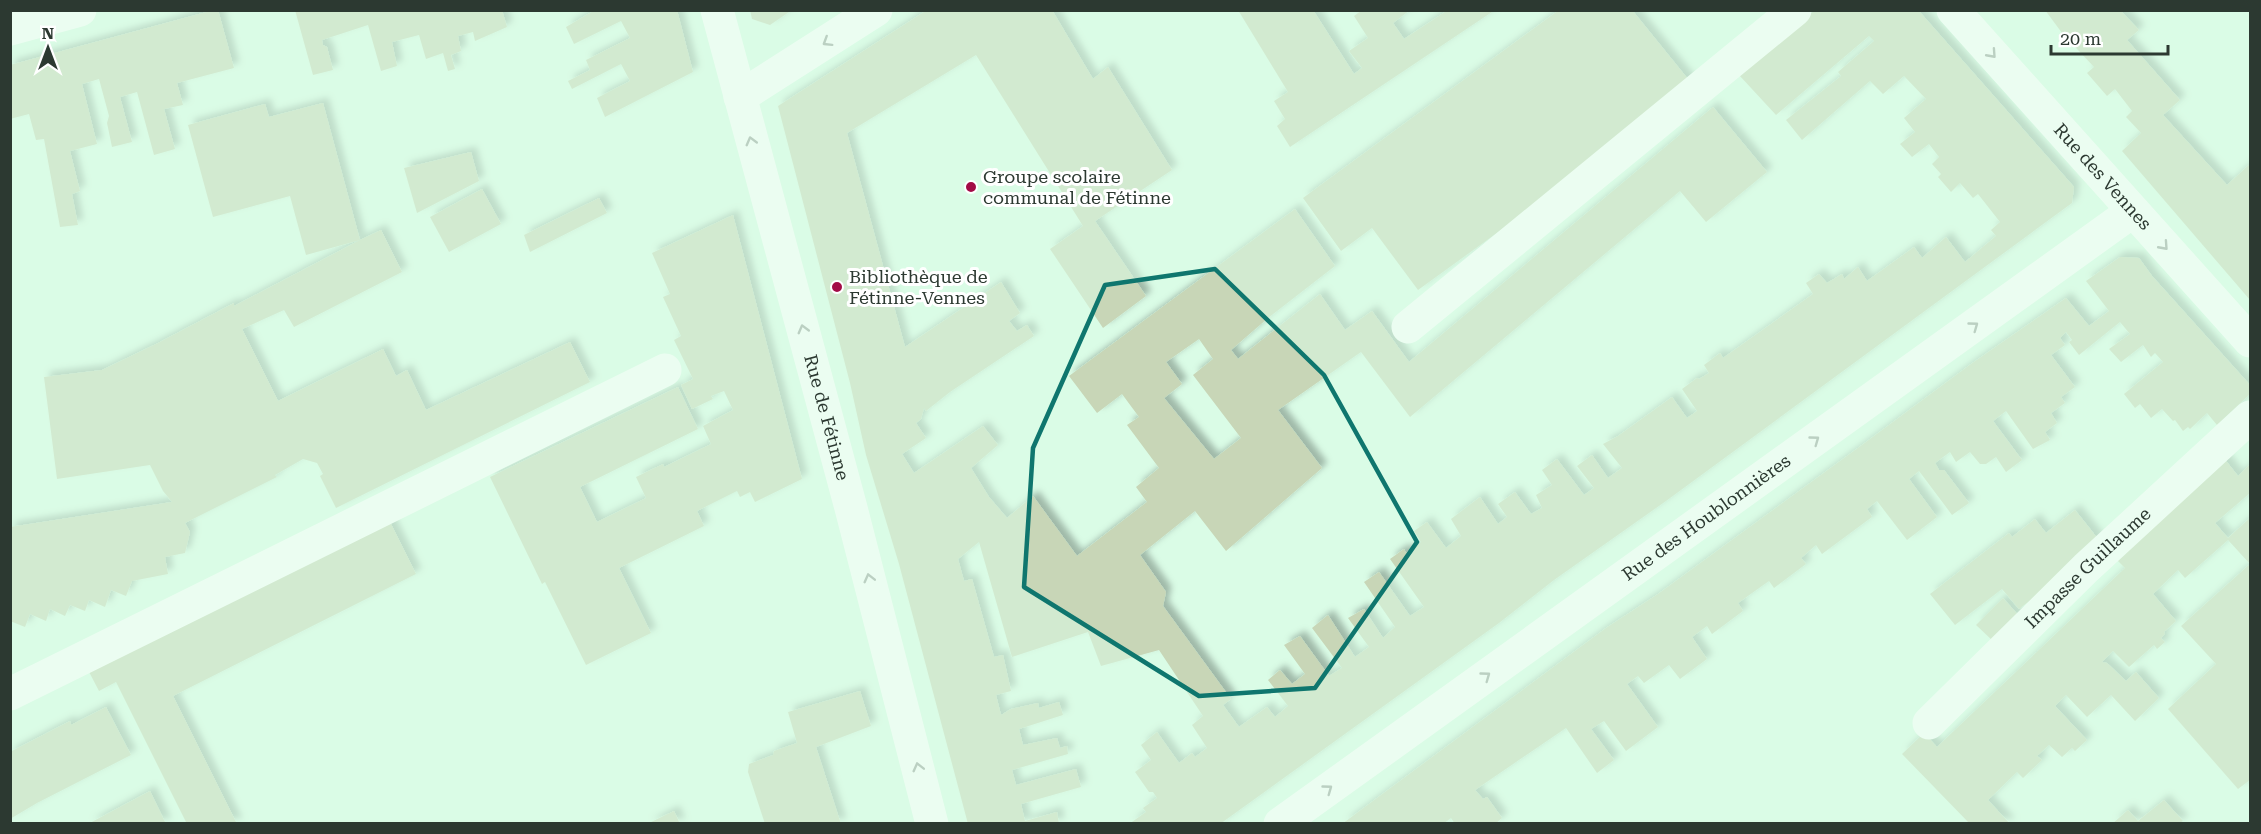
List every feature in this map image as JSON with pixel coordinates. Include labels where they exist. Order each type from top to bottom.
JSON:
[{"type":"street","points":[[10,28],[80,10]]},
{"type":"street","name":"Rue de Fétinne","points":[[717,10],[848,496],[932,824]]},
{"type":"street","points":[[740,97],[876,10]]},
{"type":"street","points":[[1408,327],[1795,10]]},
{"type":"street","name":"Rue des Vennes","points":[[1953,10],[2250,341]]},
{"type":"street","name":"Rue des Houblonnières","points":[[1280,824],[2133,211]]},
{"type":"street","points":[[10,694],[665,370]]},
{"type":"street","name":"Impasse Guillaume","points":[[1929,723],[2086,568],[2250,417]]},
{"type":"highlighted area","points":[[1215,269],[1324,375],[1417,542],[1315,688],[1199,696],[1024,587],[1033,448],[1105,285]]},
{"type":"building","points":[[218,10],[234,68],[177,83],[183,105],[164,109],[175,149],[154,155],[137,92],[120,97],[132,142],[112,147],[107,123],[109,116],[99,79],[82,84],[97,144],[70,151],[80,191],[72,194],[78,225],[60,227],[44,139],[36,140],[29,114],[10,119],[10,65]]},
{"type":"building","points":[[295,10],[502,10],[507,27],[475,41],[473,32],[458,36],[461,51],[451,55],[455,69],[448,71],[443,53],[426,59],[419,35],[392,42],[397,66],[381,71],[368,25],[322,40],[323,45],[327,47],[333,70],[313,75]]},
{"type":"building","points":[[595,10],[677,10],[693,72],[605,117],[597,98],[630,81],[621,64],[572,89],[568,81],[590,70],[586,60],[630,38],[621,21],[574,44],[566,27]]},
{"type":"building","points":[[750,10],[792,10],[770,25],[752,19]]},
{"type":"building","points":[[927,10],[1052,10],[1093,79],[1108,67],[1172,170],[1095,221],[1146,296],[1103,328],[1050,249],[1083,226],[976,55],[847,133],[905,347],[1001,282],[1020,313],[1009,321],[1017,331],[1027,325],[1034,336],[950,392],[926,411],[924,408],[921,419],[916,423],[926,438],[902,454],[914,473],[983,426],[998,445],[971,468],[989,497],[1007,518],[1033,496],[1077,556],[1147,502],[1136,487],[1159,468],[1127,425],[1139,417],[1122,394],[1097,413],[1069,376],[1295,209],[1335,266],[1231,350],[1238,359],[1320,294],[1345,330],[1372,311],[1409,362],[1713,107],[1767,172],[1706,222],[1680,191],[1410,417],[1361,352],[1278,410],[1322,468],[1226,551],[1195,511],[1140,555],[1166,592],[1163,606],[1231,699],[1223,705],[1239,727],[1267,707],[1275,717],[1288,706],[1268,680],[1280,670],[1292,684],[1305,674],[1284,645],[1300,636],[1329,676],[1342,668],[1312,628],[1328,615],[1355,657],[1369,647],[1348,618],[1364,609],[1383,638],[1395,627],[1364,582],[1379,572],[1410,616],[1424,607],[1390,559],[1404,549],[1406,553],[1421,542],[1414,531],[1427,522],[1446,548],[1461,536],[1451,519],[1480,497],[1498,524],[1507,517],[1498,504],[1515,492],[1531,514],[1542,508],[1536,495],[1552,485],[1542,470],[1557,459],[1584,495],[1594,488],[1577,466],[1592,455],[1608,478],[1622,468],[1603,444],[1618,436],[1672,397],[1687,418],[1697,411],[1682,389],[1697,378],[1709,373],[1704,365],[1720,353],[1723,358],[1813,294],[1806,283],[1819,274],[1827,283],[1842,274],[1844,279],[1858,267],[1867,281],[1914,247],[1922,258],[1946,237],[1965,262],[1996,236],[1991,230],[2000,222],[1978,194],[1973,198],[1960,183],[1951,192],[1938,177],[1941,174],[1932,164],[1939,157],[1929,144],[1912,157],[1900,144],[1915,132],[1904,118],[1926,99],[1904,76],[1883,94],[1870,81],[1802,140],[1786,120],[1841,76],[1838,72],[1874,41],[1869,36],[1776,115],[1739,75],[1815,10],[1918,10],[2074,187],[2072,203],[1666,501],[1554,580],[1499,623],[1220,824],[1129,824],[1146,812],[1143,808],[1157,798],[1153,792],[1149,792],[1135,772],[1151,760],[1141,745],[1157,732],[1179,763],[1192,753],[1195,757],[1207,748],[1192,725],[1203,716],[1159,650],[1101,666],[1088,632],[1012,657],[979,542],[958,559],[964,581],[972,579],[994,657],[1003,655],[1011,691],[996,695],[1001,715],[1011,709],[1038,703],[1039,708],[1059,702],[1063,715],[1019,729],[1023,745],[1057,738],[1060,748],[1067,746],[1068,754],[1012,770],[1016,785],[1076,769],[1081,787],[1021,804],[1025,821],[1057,812],[1059,824],[968,824],[899,564],[866,455],[850,383],[778,106]],"holes":[[[1199,339],[1213,359],[1193,375],[1241,438],[1214,459],[1164,398],[1182,384],[1166,362]]]},
{"type":"building","points":[[1238,10],[1313,10],[1354,74],[1362,68],[1349,51],[1368,38],[1354,16],[1362,10],[1410,10],[1393,23],[1404,39],[1448,10],[1495,10],[1290,147],[1277,126],[1285,119],[1274,101],[1288,92]]},
{"type":"building","points":[[1559,10],[1632,10],[1696,89],[1418,290],[1372,228],[1341,251],[1303,198]]},
{"type":"building","points":[[2045,10],[2120,10],[2139,30],[2127,40],[2180,100],[2163,115],[2227,185],[2250,164],[2250,300],[2122,151],[2141,133],[2126,117],[2132,111],[2115,89],[2107,96],[2087,73],[2094,67],[2062,33]]},
{"type":"building","points":[[323,103],[360,240],[306,255],[290,196],[213,217],[188,125],[265,104],[269,117]]},
{"type":"building","points":[[471,152],[479,181],[417,213],[404,168]]},
{"type":"building","points":[[482,189],[501,224],[449,252],[430,217]]},
{"type":"building","points":[[599,198],[607,213],[530,252],[524,235]]},
{"type":"building","points":[[733,215],[802,479],[755,502],[750,492],[740,497],[737,491],[697,511],[704,526],[619,568],[651,633],[586,665],[545,582],[542,584],[490,477],[678,387],[698,429],[580,487],[597,522],[646,498],[636,477],[663,464],[664,467],[711,444],[703,426],[733,410],[724,391],[711,396],[713,399],[692,409],[681,385],[693,379],[674,340],[681,336],[663,297],[670,294],[652,253]]},
{"type":"building","points":[[381,230],[402,272],[294,327],[284,310],[242,329],[278,401],[383,349],[396,376],[407,370],[426,410],[570,342],[590,382],[336,508],[320,476],[323,474],[317,463],[303,459],[275,475],[277,477],[185,523],[190,532],[185,553],[165,557],[168,574],[132,581],[126,596],[111,590],[105,607],[89,600],[85,611],[70,605],[65,616],[50,609],[46,621],[30,614],[25,627],[10,621],[10,527],[172,502],[163,491],[150,465],[57,479],[44,377],[102,370],[234,303],[234,306]]},
{"type":"building","points":[[2120,257],[2139,258],[2152,276],[2250,385],[2250,394],[2217,425],[2207,413],[2190,429],[2188,427],[2183,431],[2175,420],[2173,421],[2162,409],[2151,418],[2140,404],[2135,408],[2124,394],[2163,362],[2155,353],[2151,357],[2143,345],[2121,362],[2109,349],[2130,334],[2120,322],[2079,355],[2069,342],[2072,340],[2066,332],[2060,338],[2065,345],[2051,355],[2075,387],[2061,397],[2065,403],[2051,413],[2057,423],[2045,432],[2050,440],[2033,449],[2006,411],[1993,421],[2022,460],[2006,472],[1996,457],[1986,464],[1980,464],[1970,452],[1956,462],[1950,452],[1935,463],[1939,470],[1944,470],[1969,503],[1952,515],[1919,471],[1909,479],[1937,517],[1907,540],[1877,501],[1867,509],[1872,517],[1822,554],[1816,545],[1801,558],[1806,564],[1774,588],[1769,581],[1738,603],[1743,611],[1712,634],[1707,626],[1692,637],[1707,659],[1680,679],[1669,665],[1644,683],[1638,676],[1627,684],[1658,727],[1626,751],[1604,721],[1591,729],[1614,760],[1597,773],[1566,728],[1475,790],[1483,799],[1487,797],[1502,818],[1495,824],[1455,824],[1451,818],[1443,824],[1342,824],[1606,628],[1658,594],[1971,364],[2066,298],[2089,326],[2109,311],[2086,281]]},
{"type":"building","points":[[2219,452],[2238,476],[2250,464],[2250,493],[2215,523],[2228,538],[2250,518],[2250,564],[2228,540],[2185,578],[2178,570],[2153,594],[2176,621],[2164,632],[2161,638],[2165,642],[2157,649],[2154,645],[2129,667],[2113,651],[2102,662],[2107,663],[2126,681],[2136,672],[2159,698],[2135,721],[2111,695],[2087,717],[2066,695],[2055,706],[2087,740],[2075,751],[2072,748],[2062,757],[2049,745],[2037,756],[2042,760],[2023,778],[2017,772],[1988,800],[2010,824],[1970,824],[1902,754],[1924,733],[1937,747],[2125,568],[2112,555]]},
{"type":"building","points":[[2075,510],[2099,540],[2073,568],[2019,609],[2002,589],[1955,625],[1930,594],[2009,533],[2012,537],[2035,519],[2046,533]]},
{"type":"building","points":[[388,518],[416,574],[173,696],[237,824],[187,824],[116,682],[99,691],[87,668]]},
{"type":"building","points":[[2250,564],[2250,780],[2238,789],[2168,709],[2216,664],[2181,626]]},
{"type":"building","points":[[2003,598],[2020,617],[1994,642],[1976,625]]},
{"type":"building","points":[[860,691],[871,726],[816,747],[841,824],[765,824],[748,772],[749,764],[773,755],[774,751],[797,743],[788,712]]},
{"type":"building","points":[[106,707],[131,755],[10,819],[10,752],[70,721],[71,725]]},
{"type":"building","points":[[150,791],[166,824],[88,824]]},
{"type":"building","points":[[2164,800],[2183,821],[2178,824],[2112,824],[2128,810],[2138,821]]},
{"type":"building","points":[[674,811],[680,824],[647,824]]},
{"type":"place","name":"Groupe scolaire communal de Fétinne","points":[[971,187]]},
{"type":"place","name":"Bibliothèque de Fétinne-Vennes","points":[[837,287]]}]
